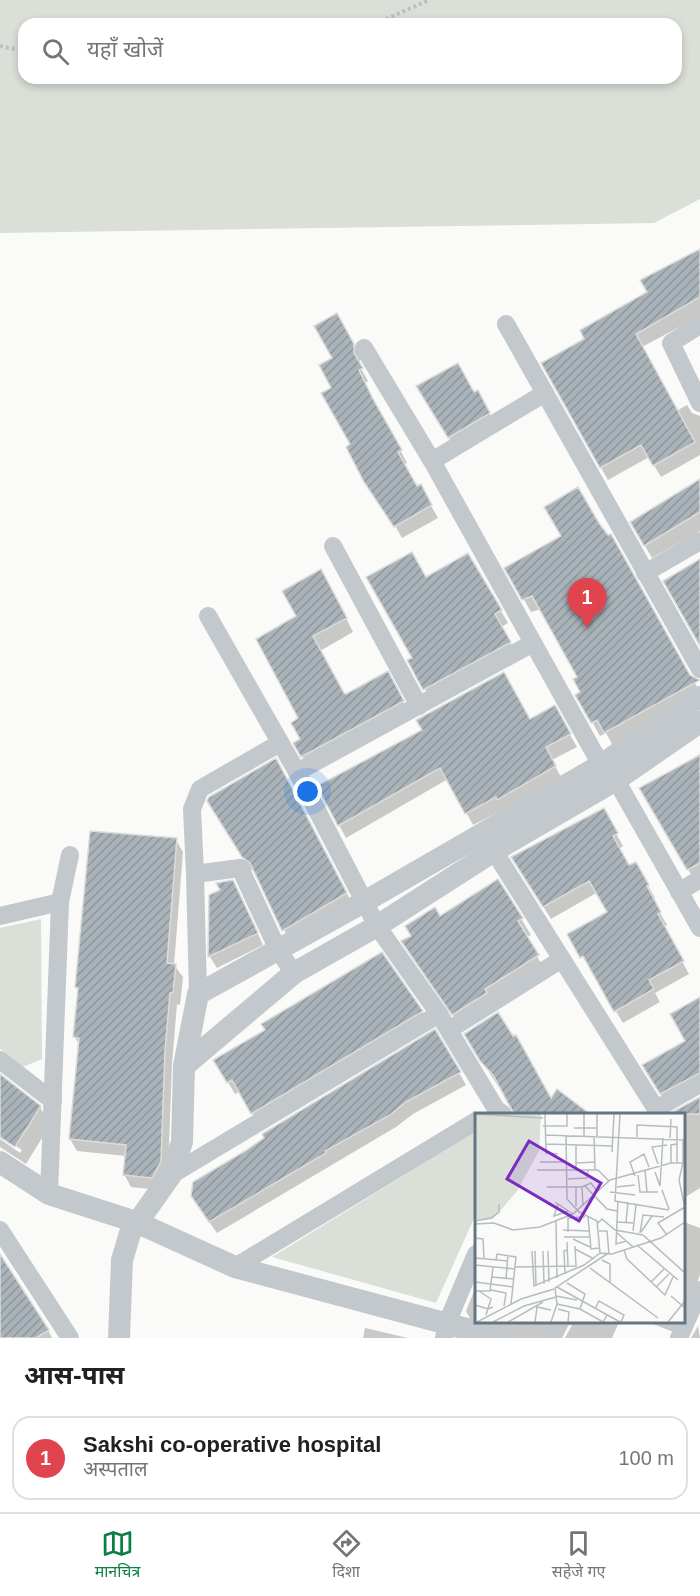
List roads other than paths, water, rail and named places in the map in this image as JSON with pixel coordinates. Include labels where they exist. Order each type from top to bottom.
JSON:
[{"type":"street","points":[[506,324],[700,669]]},
{"type":"street","points":[[700,325],[671,343],[700,403]]},
{"type":"street","points":[[364,348],[432,461],[533,643],[700,928]]},
{"type":"street","points":[[432,461],[545,393]]},
{"type":"street","points":[[645,573],[700,541]]},
{"type":"street","points":[[333,546],[419,706]]},
{"type":"street","points":[[208,616],[297,772],[377,926],[439,1014],[496,1113]]},
{"type":"street","points":[[297,772],[533,643]]},
{"type":"street","points":[[184,1066],[294,973],[377,926],[609,772],[700,697]]},
{"type":"street","points":[[198,994],[364,902],[700,722]]},
{"type":"street","points":[[119,1338],[122,1260],[136,1222],[156,1200],[171,1175],[182,1142],[184,1066],[198,994],[192,808],[200,789],[280,743]]},
{"type":"street","points":[[494,850],[656,1109],[700,1084]]},
{"type":"street","points":[[49,1194],[60,902],[70,855]]},
{"type":"street","points":[[195,874],[240,868],[278,950],[294,973]]},
{"type":"street","points":[[679,892],[700,879]]},
{"type":"street","points":[[0,916],[60,902]]},
{"type":"street","points":[[449,1030],[562,959]]},
{"type":"street","points":[[171,1175],[439,1014]]},
{"type":"street","points":[[0,1060],[52,1101]]},
{"type":"street","points":[[235,1267],[475,1122]]},
{"type":"street","points":[[0,1162],[49,1194],[136,1222],[235,1267],[445,1330],[500,1338]]},
{"type":"street","points":[[3,1242],[70,1338]]},
{"type":"street","points":[[445,1330],[475,1259]]},
{"type":"street","points":[[679,1338],[700,1290]]},
{"type":"street","points":[[552,1338],[560,1323]]},
{"type":"place","name":"Sakshi co-operative hospital","points":[[587,628]]}]
